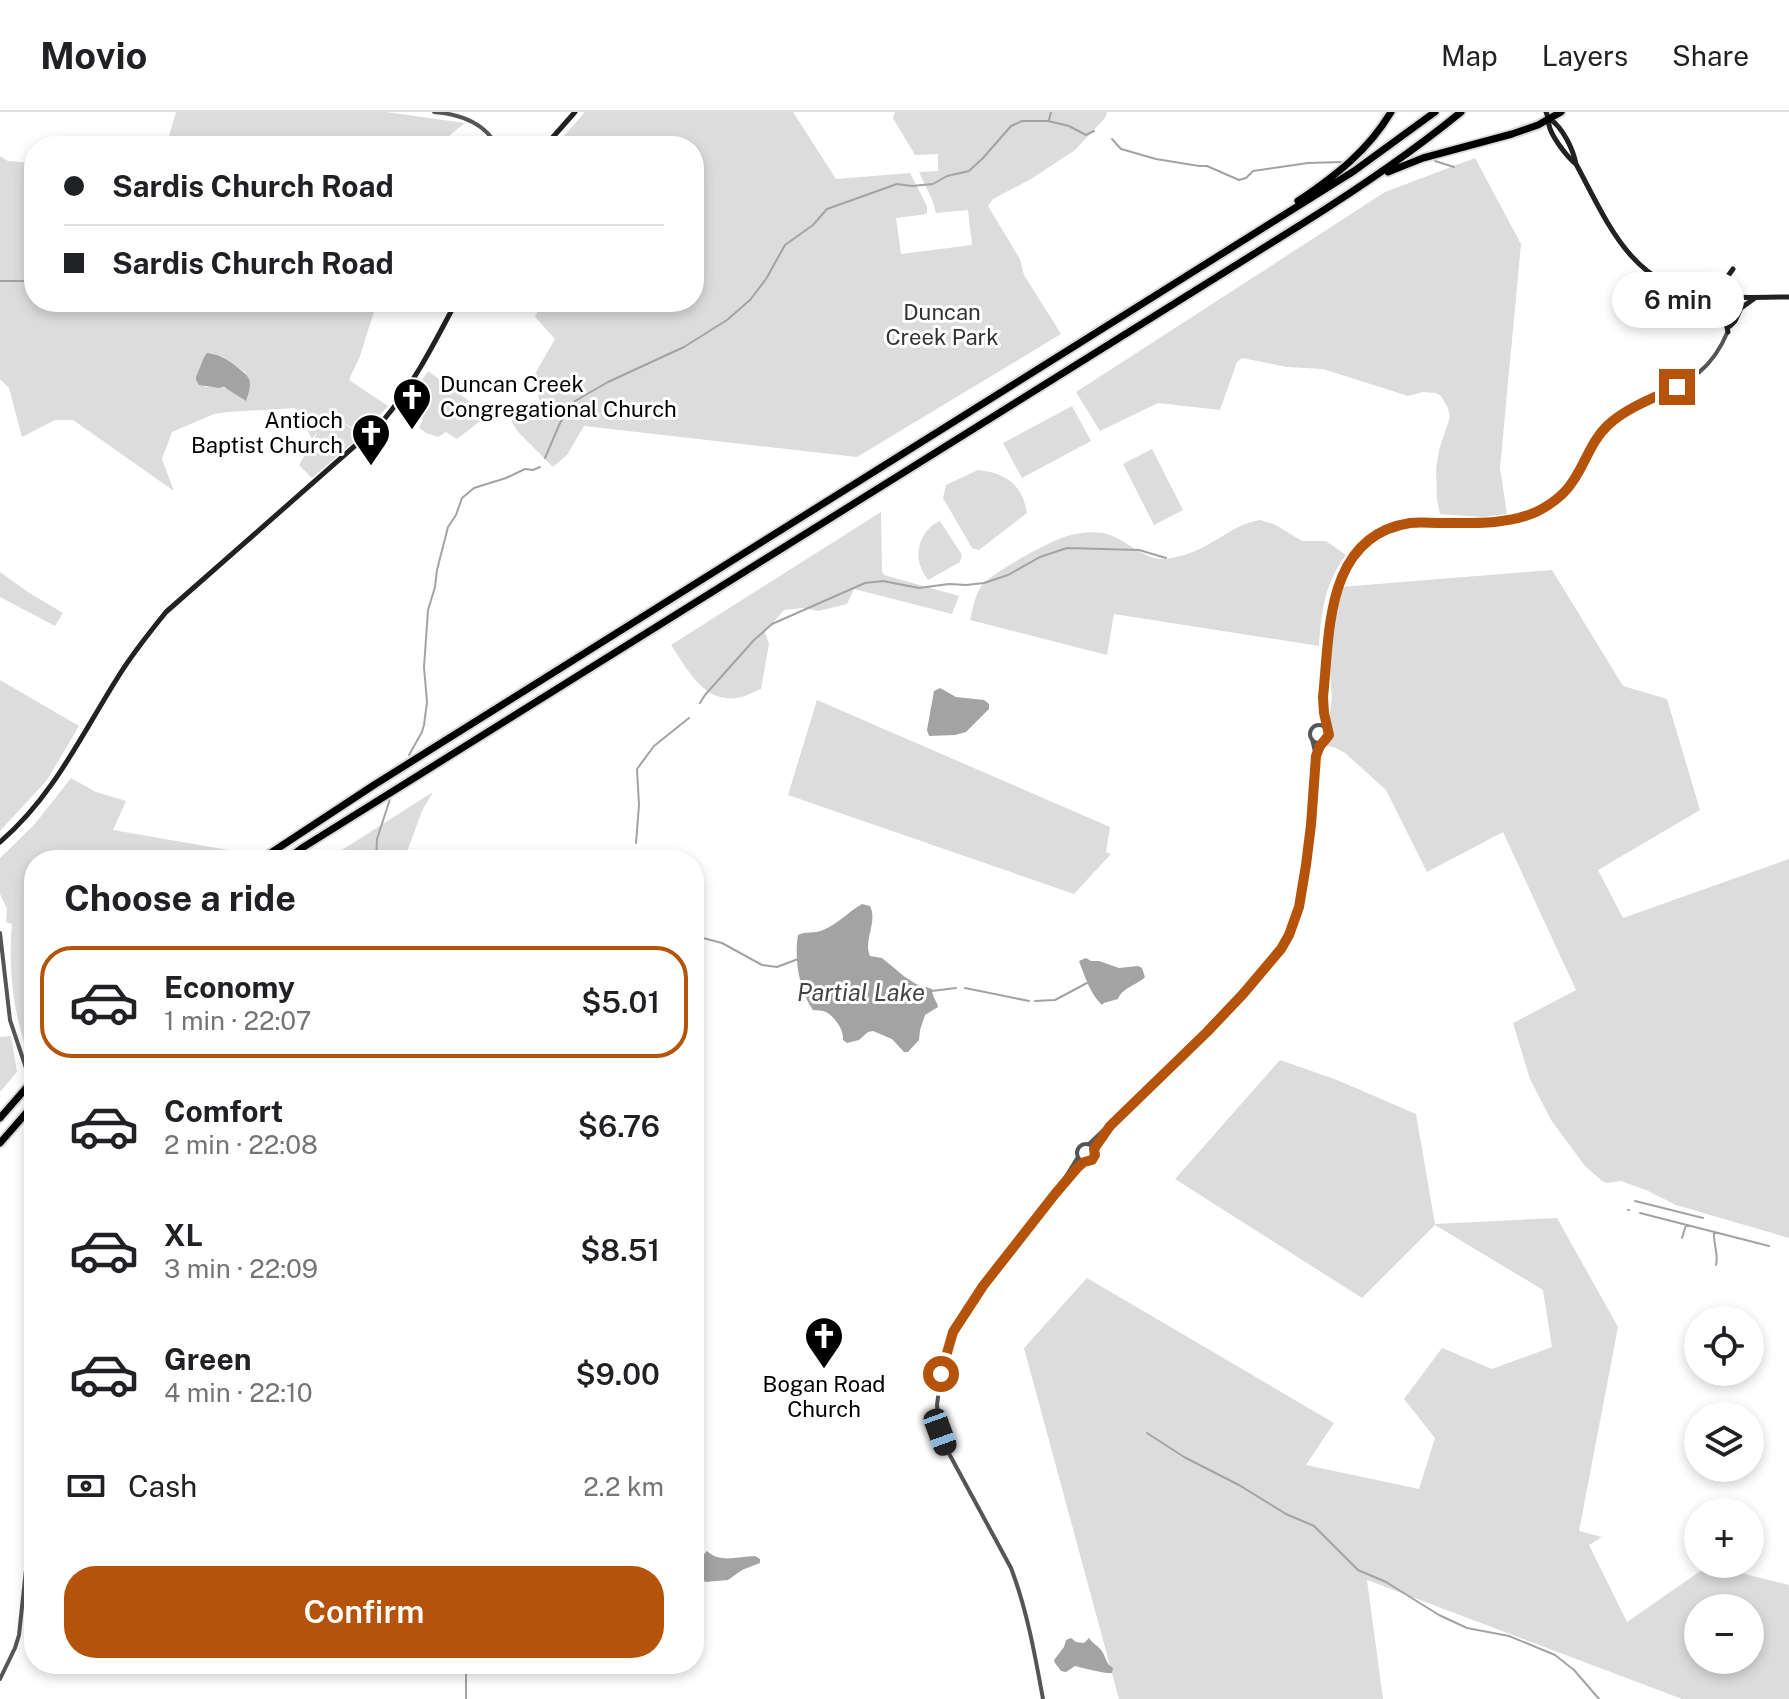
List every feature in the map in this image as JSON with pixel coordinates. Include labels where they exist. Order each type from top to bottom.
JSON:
[{"type":"highway","points":[[1252,236],[1354,159],[1391,112]]},
{"type":"highway","points":[[275,850],[374,785],[1252,236],[1354,171],[1435,112]]},
{"type":"highway","points":[[299,850],[1374,178],[1461,112]]},
{"type":"highway","points":[[1374,178],[1423,158],[1538,125],[1547,115],[1561,112]]},
{"type":"highway","points":[[0,1118],[24,1085]]},
{"type":"highway","points":[[0,1143],[24,1113]]},
{"type":"main road","points":[[554,136],[575,112]]},
{"type":"main road","points":[[1547,115],[1549,126],[1567,157],[1576,164],[1622,246],[1640,266],[1669,284],[1702,295],[1789,297]]},
{"type":"main road","points":[[1702,295],[1720,287],[1733,269]]},
{"type":"main road","points":[[1702,295],[1723,311],[1729,329]]},
{"type":"main road","points":[[1729,329],[1741,308],[1756,297]]},
{"type":"main road","points":[[0,842],[28,815],[53,784],[119,676],[160,620],[192,588],[382,422],[417,373],[451,312]]},
{"type":"street","points":[[434,112],[456,115],[478,124],[490,136]]},
{"type":"street","points":[[1316,756],[1328,738],[1324,713],[1327,651],[1334,599],[1341,576],[1358,551],[1389,529],[1411,523],[1511,520],[1536,512],[1560,497],[1573,482],[1589,449],[1607,426],[1627,411],[1696,377],[1709,364],[1729,329],[1734,297]]},
{"type":"street","points":[[1092,1146],[1243,994],[1289,935],[1299,907],[1311,825],[1316,756],[1311,730],[1324,713]]},
{"type":"street","points":[[1317,725],[1328,729]]},
{"type":"street","points":[[1312,739],[1317,743],[1323,742]]},
{"type":"street","points":[[0,933],[10,1020],[24,1057]]},
{"type":"street","points":[[1055,1194],[1078,1157],[1078,1148],[1083,1144],[1092,1146]]},
{"type":"street","points":[[1043,1699],[1025,1612],[1011,1568],[946,1448],[940,1432],[937,1405],[941,1374],[953,1332],[983,1286],[1055,1194],[1084,1162],[1094,1157],[1092,1146]]},
{"type":"street","points":[[1078,1157],[1084,1162]]},
{"type":"street","points":[[0,1679],[19,1635],[24,1588]]},
{"type":"green space","points":[[176,112],[386,112],[465,123],[449,136],[169,136]]},
{"type":"green space","name":"Duncan Creek Park","points":[[585,112],[793,112],[836,179],[910,173],[927,206],[927,214],[896,218],[901,254],[972,245],[968,210],[936,213],[919,172],[938,171],[938,154],[915,155],[893,118],[895,112],[1107,112],[1075,150],[993,199],[988,206],[1020,259],[1024,275],[1061,334],[857,457],[584,426],[567,455],[553,467],[519,433],[511,421],[541,404],[532,379],[555,339],[535,317],[538,312],[704,312],[704,136],[564,136]]},
{"type":"green space","points":[[0,156],[8,161],[24,162],[24,312],[374,312],[349,380],[388,406],[364,433],[327,415],[363,434],[312,478],[299,465],[318,432],[312,439],[295,408],[214,414],[172,432],[162,459],[174,491],[73,420],[55,420],[22,437],[9,388],[0,379]],"holes":[[[211,353],[224,357],[246,373],[244,400],[235,392],[205,387],[196,377],[204,357]]]},
{"type":"green space","points":[[1475,158],[1521,244],[1500,468],[1507,514],[1484,517],[1440,514],[1436,470],[1450,417],[1441,396],[1423,392],[1408,396],[1323,369],[1287,367],[1242,358],[1237,362],[1220,410],[1158,403],[1100,431],[1076,392],[1385,192]]},
{"type":"green space","points":[[428,371],[488,415],[457,439],[446,432],[438,437],[419,428],[423,419],[407,404]]},
{"type":"green space","points":[[1072,406],[1091,441],[1022,478],[1003,443]]},
{"type":"green space","points":[[1152,449],[1183,510],[1154,525],[1123,464]]},
{"type":"green space","points":[[978,470],[1004,477],[1017,487],[1027,513],[979,550],[972,548],[943,498],[946,485]]},
{"type":"green space","points":[[881,512],[884,575],[959,596],[952,614],[854,589],[847,604],[819,611],[803,608],[784,610],[765,632],[769,644],[761,689],[740,697],[725,698],[697,682],[671,645]]},
{"type":"green space","points":[[1260,520],[1274,524],[1302,541],[1326,541],[1346,555],[1333,576],[1325,598],[1319,646],[1114,614],[1107,655],[970,620],[974,602],[988,579],[1067,536],[1103,533],[1149,556],[1165,559],[1191,552],[1237,528]]},
{"type":"green space","points":[[940,521],[962,555],[960,562],[928,580],[918,555],[920,543],[926,532]]},
{"type":"green space","points":[[1552,570],[1623,686],[1667,699],[1700,810],[1598,870],[1623,918],[1789,859],[1789,1238],[1676,1205],[1621,1181],[1607,1183],[1585,1166],[1551,1120],[1530,1079],[1513,1023],[1576,990],[1503,832],[1427,872],[1386,790],[1345,753],[1325,745],[1332,699],[1328,645],[1341,587]]},
{"type":"green space","points":[[0,572],[63,613],[55,626],[0,597]]},
{"type":"green space","points":[[0,680],[79,726],[47,780],[0,831]]},
{"type":"green space","points":[[817,700],[1110,827],[1106,852],[1111,854],[1074,894],[788,795]]},
{"type":"green space","points":[[71,778],[96,792],[126,801],[113,830],[228,850],[24,850],[24,1042],[13,990],[12,924],[6,922],[7,909],[0,894],[0,858],[34,825]]},
{"type":"green space","points":[[433,792],[422,811],[408,850],[342,850]]},
{"type":"green space","points":[[11,1036],[17,1072],[0,1092],[0,1037]]},
{"type":"green space","points":[[1280,1060],[1337,1080],[1416,1114],[1435,1224],[1557,1218],[1618,1327],[1579,1531],[1602,1537],[1589,1545],[1627,1622],[1690,1578],[1761,1578],[1789,1585],[1789,1699],[1682,1699],[1367,1580],[1383,1699],[1119,1699],[1024,1348],[1087,1278],[1334,1423],[1306,1465],[1419,1489],[1435,1438],[1404,1399],[1442,1348],[1492,1369],[1552,1347],[1543,1290],[1435,1225],[1362,1298],[1175,1179]]},
{"type":"water","points":[[207,353],[226,359],[246,375],[250,387],[246,401],[224,387],[199,385],[196,377]]},
{"type":"water","points":[[940,688],[956,697],[984,700],[989,704],[989,709],[966,732],[929,736],[927,730],[934,691]]},
{"type":"water","name":"Partial Lake","points":[[862,904],[870,906],[872,912],[868,944],[870,956],[882,958],[916,984],[932,989],[938,1007],[925,1015],[919,1040],[908,1052],[904,1052],[892,1039],[873,1031],[847,1043],[833,1017],[824,1011],[813,1010],[801,984],[797,964],[798,935],[820,931]]},
{"type":"water","points":[[1086,958],[1119,968],[1138,966],[1145,977],[1118,999],[1102,1005],[1091,991],[1080,964],[1079,961]]},
{"type":"water","points":[[707,1551],[724,1558],[755,1556],[760,1563],[728,1580],[705,1582],[704,1554]]},
{"type":"water","points":[[1071,1638],[1084,1643],[1089,1638],[1113,1668],[1112,1673],[1075,1666],[1066,1672],[1061,1671],[1054,1660],[1066,1640]]},
{"type":"waterway","points":[[1049,120],[1051,112]]},
{"type":"waterway","points":[[545,458],[560,423],[575,401],[684,347],[727,320],[750,300],[785,245],[813,225],[827,209],[897,184],[933,184],[947,176],[969,171],[1011,126],[1022,121],[1048,121],[1069,126],[1086,135],[1094,131]]},
{"type":"waterway","points":[[1112,139],[1121,149],[1156,159],[1207,166],[1239,180],[1253,171],[1308,163],[1343,162]]},
{"type":"waterway","points":[[1435,161],[1454,167]]},
{"type":"waterway","points":[[0,281],[24,281]]},
{"type":"waterway","points":[[409,755],[424,725],[428,610],[448,527],[462,498],[474,488],[525,469],[540,467]]},
{"type":"waterway","points":[[700,703],[754,640],[772,624],[865,583],[883,581],[919,588],[984,583],[1067,548],[1139,550],[1166,558]]},
{"type":"waterway","points":[[636,843],[639,805],[637,769],[654,746],[689,718]]},
{"type":"waterway","points":[[376,850],[390,799]]},
{"type":"waterway","points":[[704,938],[722,943],[762,965],[777,967],[798,959]]},
{"type":"waterway","points":[[1035,1001],[1055,1000],[1087,983]]},
{"type":"waterway","points":[[932,991],[956,988]]},
{"type":"waterway","points":[[965,988],[1029,1001]]},
{"type":"waterway","points":[[1635,1201],[1703,1218]]},
{"type":"waterway","points":[[1640,1213],[1769,1246]]},
{"type":"waterway","points":[[1682,1238],[1686,1225]]},
{"type":"waterway","points":[[1714,1232],[1716,1265]]},
{"type":"waterway","points":[[1147,1433],[1286,1514],[1314,1526],[1358,1570],[1386,1582],[1439,1615],[1467,1628],[1509,1636],[1555,1655],[1574,1670],[1599,1699]]},
{"type":"waterway","points":[[466,1674],[466,1699]]},
{"type":"place","name":"Duncan Creek Congregational Church","points":[[412,431]]},
{"type":"place","name":"Antioch Baptist Church","points":[[371,467]]},
{"type":"place","name":"Bogan Road Church","points":[[824,1370]]},
{"type":"route","points":[[941,1374],[953,1332],[983,1286],[1055,1194],[1078,1167],[1092,1160],[1094,1149],[1110,1126],[1243,994],[1289,935],[1299,907],[1306,865],[1316,756],[1329,735],[1323,697],[1334,599],[1341,576],[1358,551],[1389,529],[1411,523],[1484,523],[1511,520],[1536,512],[1560,497],[1573,482],[1589,449],[1607,426],[1627,411],[1677,387]]}]
